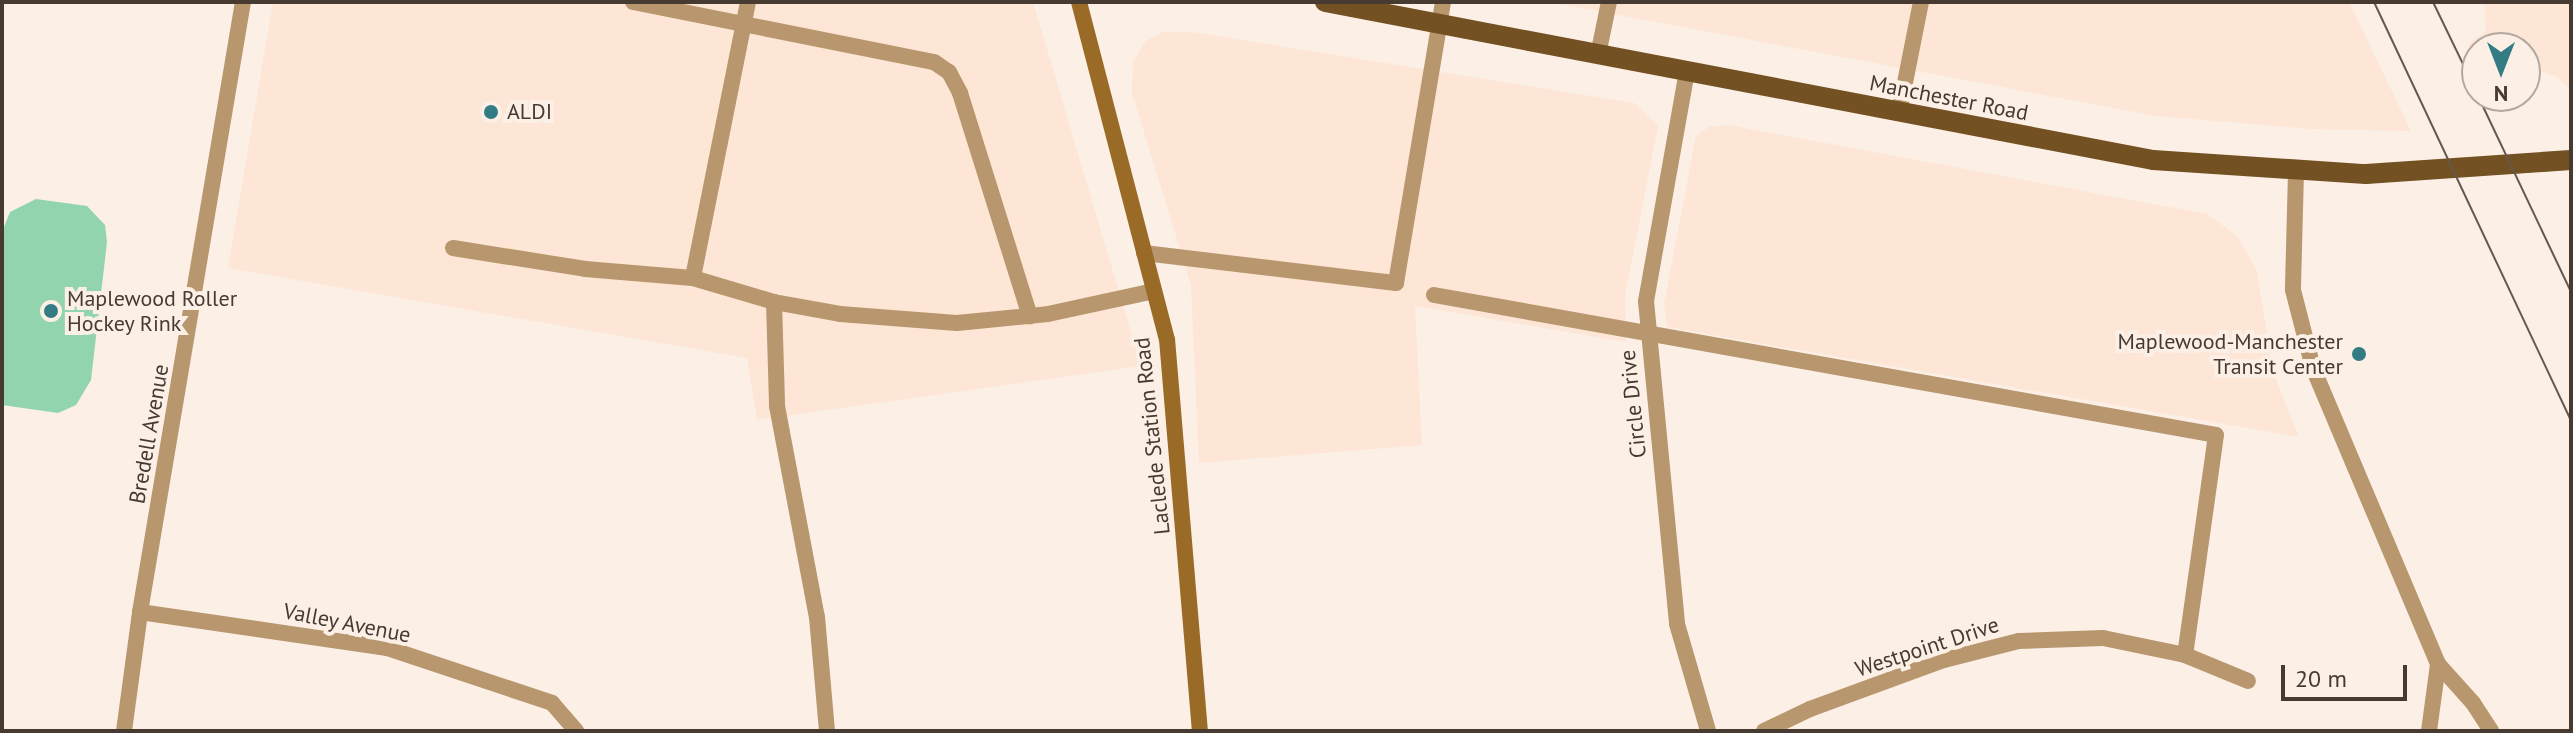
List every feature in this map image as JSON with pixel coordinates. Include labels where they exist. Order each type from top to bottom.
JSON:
[{"type":"main road","name":"Manchester Road","points":[[1325,2],[2153,160],[2296,172],[2438,172],[2571,160]]},
{"type":"street","name":"Bredell Avenue","points":[[124,731],[140,612],[243,2]]},
{"type":"street","points":[[633,2],[934,62],[949,72],[960,93],[1030,316]]},
{"type":"street","points":[[693,278],[748,2]]},
{"type":"street","name":"Laclede Station Road","points":[[1079,2],[1167,339],[1200,731]]},
{"type":"street","points":[[1144,253],[1396,283],[1443,2]]},
{"type":"street","points":[[1598,55],[1609,2]]},
{"type":"street","points":[[1899,113],[1921,2]]},
{"type":"street","name":"Circle Drive","points":[[1687,71],[1646,301],[1677,624],[1708,731]]},
{"type":"street","points":[[2296,172],[2293,290],[2300,328],[2313,368],[2438,664],[2473,703],[2491,731]]},
{"type":"street","points":[[453,248],[585,269],[693,278],[774,302],[840,314],[957,323],[1030,316],[1154,291]]},
{"type":"street","points":[[1434,295],[2216,435],[2185,655]]},
{"type":"street","points":[[774,302],[777,406],[817,617],[827,731]]},
{"type":"street","name":"Valley Avenue","points":[[140,612],[387,648],[552,703],[576,731]]},
{"type":"street","name":"Westpoint Drive","points":[[1764,731],[1810,709],[1944,660],[2019,641],[2103,638],[2185,655],[2248,681]]},
{"type":"street","points":[[2429,731],[2438,664]]},
{"type":"shaded area","points":[[273,2],[1033,2],[1141,366],[757,420],[747,358],[228,268]]},
{"type":"shaded area","points":[[1550,2],[2349,2],[2411,131],[2311,129],[2156,116]]},
{"type":"shaded area","points":[[2484,2],[2571,2],[2571,90],[2557,77],[2541,71],[2541,32],[2486,31]]},
{"type":"shaded area","points":[[1163,32],[1192,32],[1634,103],[1658,126],[1625,296],[1626,342],[1415,306],[1422,445],[1199,463],[1191,285],[1132,93],[1133,61],[1146,41]]},
{"type":"shaded area","points":[[1728,125],[2207,214],[2237,236],[2257,271],[2273,372],[2299,437],[1667,327],[1664,304],[1696,136],[1709,127]]},
{"type":"green space","name":"Maplewood Roller Hockey Rink","points":[[36,199],[87,206],[105,225],[107,242],[91,380],[76,405],[58,413],[2,405],[2,232],[10,212]]},
{"type":"tram line","points":[[2374,2],[2571,420]]},
{"type":"tram line","points":[[2433,2],[2461,60]]},
{"type":"tram line","points":[[2486,112],[2571,292]]},
{"type":"place","name":"ALDI","points":[[491,112]]},
{"type":"place","name":"Maplewood Roller Hockey Rink","points":[[51,311]]},
{"type":"place","name":"Maplewood-Manchester Transit Center","points":[[2359,354]]}]
